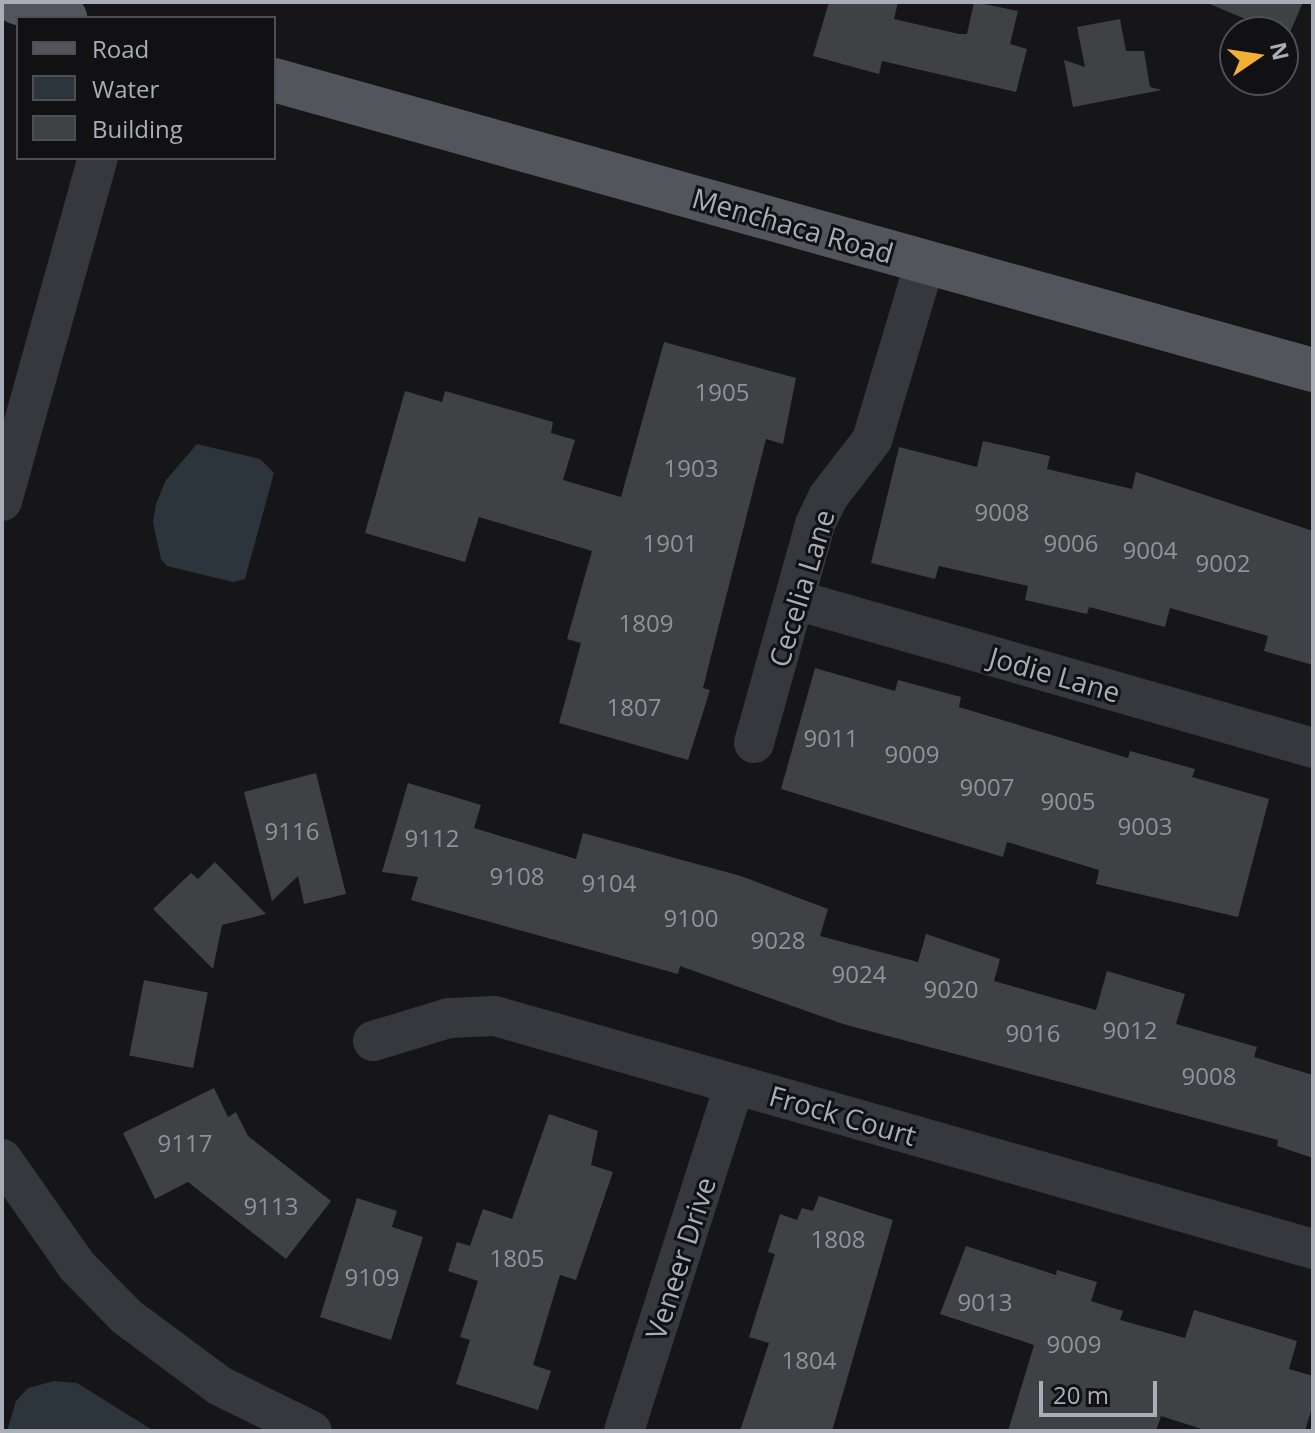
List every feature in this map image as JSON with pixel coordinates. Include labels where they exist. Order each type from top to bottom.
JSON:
[{"type":"main road","points":[[16,2],[59,16]]},
{"type":"main road","name":"Menchaca Road","points":[[276,81],[1313,370]]},
{"type":"street","points":[[2,501],[97,160]]},
{"type":"street","name":"Cecelia Lane","points":[[754,743],[815,524],[828,497],[861,458],[878,422],[925,262]]},
{"type":"street","name":"Jodie Lane","points":[[796,600],[1313,748]]},
{"type":"street","name":"Frock Court","points":[[373,1041],[449,1018],[495,1016],[1313,1249]]},
{"type":"street","name":"Veneer Drive","points":[[624,1431],[735,1084]]},
{"type":"street","points":[[2,1159],[77,1266],[127,1317],[220,1386],[312,1431]]},
{"type":"water","points":[[197,444],[260,459],[274,473],[245,579],[233,582],[167,566],[161,559],[153,523],[156,504],[166,480]]},
{"type":"water","points":[[54,1381],[77,1383],[154,1431],[7,1431],[16,1401],[28,1388]]},
{"type":"building","points":[[829,2],[898,2],[894,19],[959,34],[967,34],[974,2],[1018,11],[1010,44],[1027,49],[1016,92],[882,61],[879,74],[813,56]]},
{"type":"building","points":[[1205,2],[1303,2],[1297,16],[1238,16]]},
{"type":"building","points":[[1120,19],[1126,51],[1144,51],[1150,87],[1162,90],[1073,107],[1064,60],[1085,67],[1077,27]]},
{"type":"building","points":[[664,342],[796,378],[783,444],[766,439],[703,688],[710,690],[688,760],[559,723],[581,643],[567,639],[592,551],[479,517],[465,562],[365,533],[405,391],[442,402],[445,391],[553,422],[551,433],[575,440],[563,480],[621,497]]},
{"type":"building","points":[[983,441],[1050,456],[1047,469],[1132,489],[1136,472],[1313,531],[1313,665],[1264,651],[1268,636],[1170,608],[1165,627],[1089,607],[1087,614],[1025,600],[1028,586],[939,566],[935,579],[871,563],[899,447],[977,467]]},
{"type":"building","points":[[815,668],[895,691],[898,680],[961,697],[959,707],[1128,758],[1130,751],[1195,769],[1192,777],[1269,799],[1238,917],[1096,884],[1099,870],[1007,842],[1003,857],[781,789]]},
{"type":"building","points":[[316,773],[346,894],[304,904],[298,876],[272,901],[244,792]]},
{"type":"building","points":[[408,783],[481,805],[474,828],[576,859],[583,833],[741,876],[828,909],[820,936],[918,962],[926,934],[1000,959],[994,981],[1096,1010],[1107,971],[1185,994],[1176,1024],[1257,1047],[1254,1057],[1313,1075],[1313,1158],[1277,1146],[1278,1140],[843,1024],[680,966],[678,974],[411,900],[418,877],[382,872]]},
{"type":"building","points":[[215,862],[266,914],[222,925],[213,969],[153,909],[191,873],[198,879]]},
{"type":"building","points":[[144,980],[208,992],[193,1068],[129,1056]]},
{"type":"building","points":[[214,1088],[228,1117],[236,1112],[248,1136],[331,1201],[286,1259],[188,1182],[155,1199],[123,1133]]},
{"type":"building","points":[[549,1114],[598,1131],[591,1165],[613,1172],[576,1280],[560,1275],[533,1365],[551,1371],[538,1410],[456,1384],[470,1340],[460,1337],[478,1281],[448,1271],[457,1242],[470,1246],[483,1209],[512,1219]]},
{"type":"building","points":[[819,1196],[893,1220],[832,1431],[740,1431],[769,1343],[749,1337],[775,1254],[768,1252],[780,1214],[797,1220],[802,1208],[813,1211]]},
{"type":"building","points":[[357,1198],[397,1211],[392,1227],[423,1237],[391,1340],[320,1317]]},
{"type":"building","points":[[966,1246],[1056,1275],[1057,1270],[1097,1282],[1091,1301],[1123,1311],[1120,1320],[1185,1338],[1194,1310],[1297,1341],[1289,1369],[1313,1376],[1313,1404],[1305,1431],[1208,1431],[1161,1416],[1156,1431],[1008,1431],[1034,1345],[940,1314]]}]
